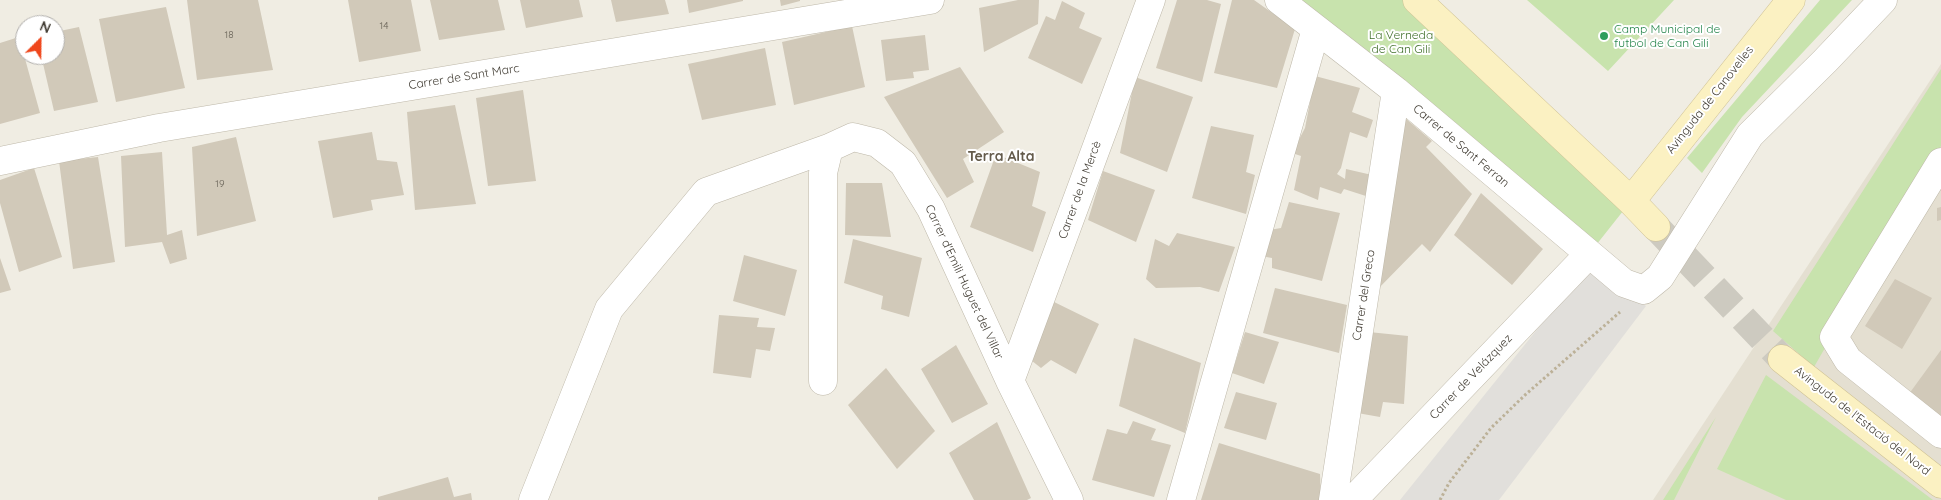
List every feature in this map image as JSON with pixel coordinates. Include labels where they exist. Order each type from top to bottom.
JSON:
[{"type":"street","name":"Carrer de Sant Marc","points":[[0,161],[159,128],[930,0]]},
{"type":"street","name":"Carrer de la Mercè","points":[[1010,381],[1151,0]]},
{"type":"street","name":"Carrer de Sant Ferran","points":[[1279,0],[1396,91],[1624,283],[1644,290]]},
{"type":"street","points":[[1417,0],[1631,201],[1656,227]]},
{"type":"street","name":"Avinguda de Canovelles","points":[[1631,201],[1791,0]]},
{"type":"street","points":[[1644,290],[1660,277],[1750,135],[1883,0]]},
{"type":"street","points":[[1181,500],[1316,29]]},
{"type":"street","name":"Carrer del Greco","points":[[1333,500],[1396,91]]},
{"type":"street","name":"Carrer d'Emili Huguet del Villar","points":[[533,500],[609,309],[706,192],[829,148],[853,137],[877,143],[902,162],[931,208],[1010,381],[1070,500]]},
{"type":"street","points":[[823,381],[823,173],[829,148]]},
{"type":"street","points":[[1941,162],[1834,337],[1848,360],[1941,434]]},
{"type":"street","name":"Carrer de Velázquez","points":[[1353,500],[1588,254]]},
{"type":"street","name":"Avinguda de l'Estació del Nord","points":[[1782,359],[1941,484]]},
{"type":"path","points":[[1440,500],[1449,483],[1491,428],[1525,395],[1644,290]]},
{"type":"shaded area","points":[[1941,64],[1941,500],[1653,500],[1785,300]]},
{"type":"shaded area","points":[[1588,266],[1646,306],[1499,500],[1400,500]]},
{"type":"green space","name":"La Verneda de Can Gili","points":[[1279,0],[1417,0],[1631,201],[1589,254]]},
{"type":"green space","name":"Camp Municipal de futbol de Can Gili","points":[[1527,0],[1674,0],[1608,71]]},
{"type":"green space","points":[[1820,0],[1852,0],[1742,117],[1702,173],[1687,158]]},
{"type":"green space","points":[[1941,69],[1941,146],[1814,367],[1773,331]]},
{"type":"green space","points":[[1766,375],[1933,500],[1786,500],[1717,469]]},
{"type":"green space","points":[[1716,417],[1674,500],[1663,500]]},
{"type":"building","points":[[187,0],[258,0],[273,70],[197,80]]},
{"type":"building","points":[[348,0],[411,0],[421,51],[359,62]]},
{"type":"building","points":[[430,0],[498,0],[505,30],[439,40]]},
{"type":"building","points":[[520,0],[579,0],[583,17],[526,28]]},
{"type":"building","points":[[611,0],[665,0],[669,14],[616,22]]},
{"type":"building","points":[[687,0],[743,0],[743,1],[689,13]]},
{"type":"building","points":[[780,0],[800,0],[800,1],[781,6]]},
{"type":"building","points":[[1018,0],[1039,0],[1038,24],[984,52],[979,8]]},
{"type":"building","points":[[1177,0],[1207,0],[1221,4],[1202,82],[1156,68]]},
{"type":"building","points":[[1232,0],[1254,0],[1295,29],[1277,88],[1214,73]]},
{"type":"building","points":[[1062,1],[1085,13],[1079,28],[1102,38],[1082,84],[1028,58],[1046,16],[1055,20]]},
{"type":"building","points":[[166,7],[185,88],[116,102],[99,19]]},
{"type":"building","points":[[852,26],[865,87],[794,105],[782,42]]},
{"type":"building","points":[[79,27],[98,102],[54,111],[43,65],[65,65],[65,30]]},
{"type":"building","points":[[925,35],[929,70],[913,72],[914,78],[886,81],[881,40]]},
{"type":"building","points":[[15,38],[15,65],[27,65],[40,113],[0,124],[0,43]]},
{"type":"building","points":[[765,48],[776,105],[702,120],[688,64]]},
{"type":"building","points":[[960,67],[1004,132],[963,159],[974,182],[947,198],[884,97]]},
{"type":"building","points":[[1315,76],[1360,88],[1352,112],[1373,120],[1367,138],[1350,132],[1341,168],[1337,174],[1345,179],[1346,169],[1372,175],[1369,197],[1344,189],[1341,194],[1320,187],[1318,200],[1294,190],[1301,156],[1292,153],[1305,128]]},
{"type":"building","points":[[1135,77],[1193,97],[1167,172],[1120,153]]},
{"type":"building","points":[[523,90],[536,181],[488,186],[476,98]]},
{"type":"building","points":[[455,105],[476,204],[415,210],[407,112]]},
{"type":"building","points":[[1398,112],[1432,141],[1426,147],[1472,194],[1430,252],[1422,244],[1376,291]]},
{"type":"building","points":[[1211,126],[1254,135],[1246,172],[1255,175],[1246,214],[1192,198]]},
{"type":"building","points":[[372,132],[377,160],[397,162],[404,195],[371,200],[373,210],[333,218],[318,141]]},
{"type":"building","points":[[236,137],[256,221],[197,236],[192,147]]},
{"type":"building","points":[[162,152],[167,235],[182,230],[187,259],[170,264],[162,242],[125,247],[121,156]]},
{"type":"building","points":[[996,154],[1040,172],[1032,206],[1046,212],[1033,252],[970,227]]},
{"type":"building","points":[[98,157],[115,262],[73,269],[59,161]]},
{"type":"building","points":[[34,168],[62,257],[19,272],[0,203],[0,180]]},
{"type":"building","points":[[1103,171],[1155,190],[1136,242],[1088,220]]},
{"type":"building","points":[[846,183],[882,183],[891,237],[845,235]]},
{"type":"building","points":[[1481,193],[1543,249],[1512,285],[1454,235]]},
{"type":"building","points":[[1289,202],[1340,213],[1322,281],[1272,268],[1272,258],[1261,256],[1269,230],[1281,228]]},
{"type":"building","points":[[1941,207],[1941,220],[1937,221],[1937,208]]},
{"type":"building","points":[[1177,233],[1235,247],[1219,292],[1200,287],[1156,288],[1146,279],[1155,239],[1169,246]]},
{"type":"building","points":[[853,239],[922,258],[909,317],[881,309],[883,296],[844,283]]},
{"type":"building","points":[[744,255],[797,270],[785,316],[733,301]]},
{"type":"building","points":[[0,258],[11,290],[0,293]]},
{"type":"building","points":[[1895,279],[1932,298],[1902,349],[1865,326]]},
{"type":"building","points":[[1275,288],[1347,305],[1339,353],[1263,333]]},
{"type":"building","points":[[1048,299],[1099,324],[1076,374],[1051,360],[1041,368],[1027,357]]},
{"type":"building","points":[[719,315],[759,318],[757,327],[775,328],[770,351],[756,349],[751,378],[713,373]]},
{"type":"building","points":[[1359,331],[1408,336],[1404,404],[1383,402],[1380,417],[1346,411]]},
{"type":"building","points":[[1245,332],[1279,342],[1264,384],[1232,373]]},
{"type":"building","points":[[1134,338],[1201,363],[1185,433],[1119,406]]},
{"type":"building","points":[[956,345],[988,404],[952,423],[921,369]]},
{"type":"building","points":[[1941,350],[1941,423],[1906,398]]},
{"type":"building","points":[[886,368],[935,431],[897,469],[848,405]]},
{"type":"building","points":[[1236,392],[1277,403],[1266,440],[1224,428]]},
{"type":"building","points":[[1133,421],[1156,429],[1151,440],[1171,445],[1154,497],[1092,480],[1107,429],[1127,434]]},
{"type":"building","points":[[997,422],[1031,498],[1027,500],[974,500],[949,453]]},
{"type":"building","points":[[1219,443],[1320,474],[1321,500],[1201,500]]},
{"type":"building","points":[[448,477],[454,497],[471,493],[472,500],[378,500],[378,497]]},
{"type":"tunnel","points":[[1656,227],[1782,359]]},
{"type":"place","name":"Camp Municipal de futbol de Can Gili","points":[[1604,36]]},
{"type":"district","name":"Terra Alta","points":[[1001,157]]}]
